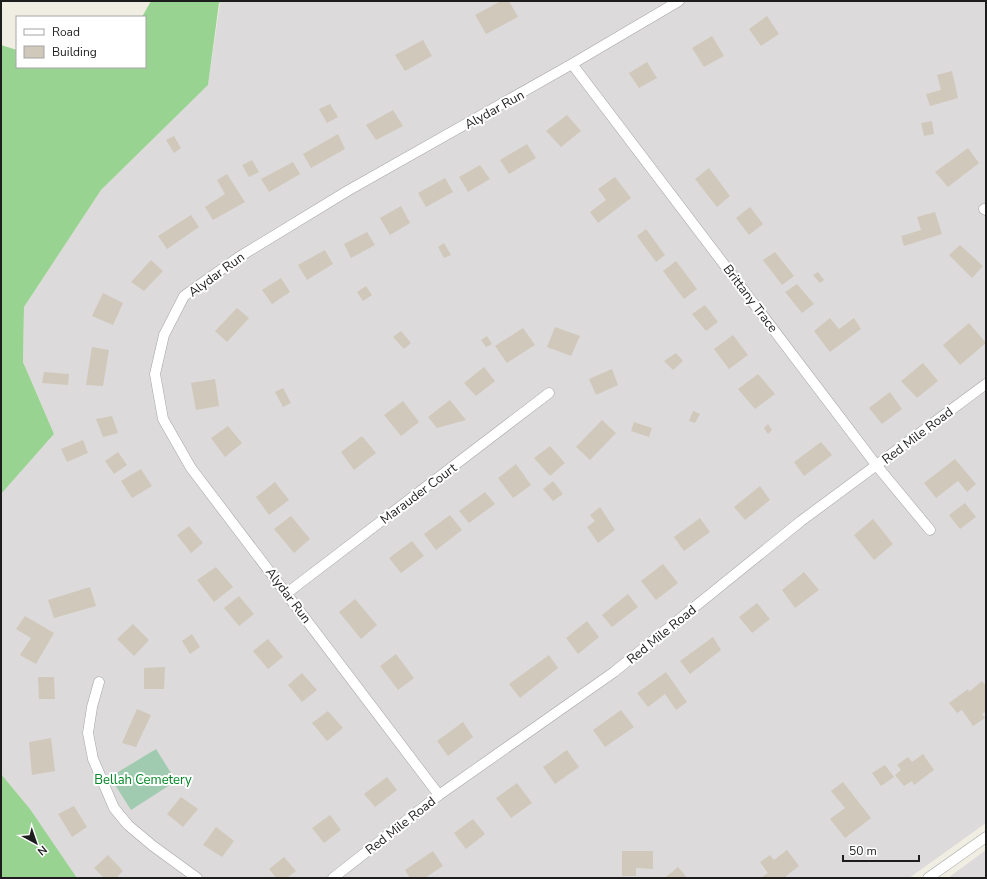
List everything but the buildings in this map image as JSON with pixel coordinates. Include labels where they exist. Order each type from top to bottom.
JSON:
[{"type":"street","name":"Alydar Run","points":[[439,795],[191,468],[164,419],[154,374],[164,335],[184,296],[239,257],[349,190],[572,64],[679,1]]},
{"type":"street","name":"Brittany Trace","points":[[572,64],[877,466],[930,530]]},
{"type":"street","name":"Red Mile Road","points":[[333,878],[439,795],[614,672],[801,521],[986,384]]},
{"type":"street","name":"Marauder Court","points":[[287,593],[550,393]]},
{"type":"street","points":[[99,682],[92,706],[88,733],[93,759],[114,808],[128,825],[196,878]]},
{"type":"street","points":[[928,878],[986,837]]},
{"type":"shaded area","points":[[223,1],[986,1],[986,823],[909,878],[77,878],[30,809],[1,774],[1,494],[54,434],[23,362],[24,307],[101,190],[208,85],[220,3]]},
{"type":"shaded area","points":[[986,850],[986,878],[948,878]]},
{"type":"green space","points":[[151,1],[223,1],[219,3],[208,85],[101,190],[24,307],[23,362],[54,434],[1,494],[1,45],[16,50],[16,68],[146,68],[146,16],[143,16]]},
{"type":"green space","name":"Bellah Cemetery","points":[[156,749],[176,781],[131,810],[110,777]]},
{"type":"green space","points":[[1,774],[30,809],[77,878],[1,878]]}]
